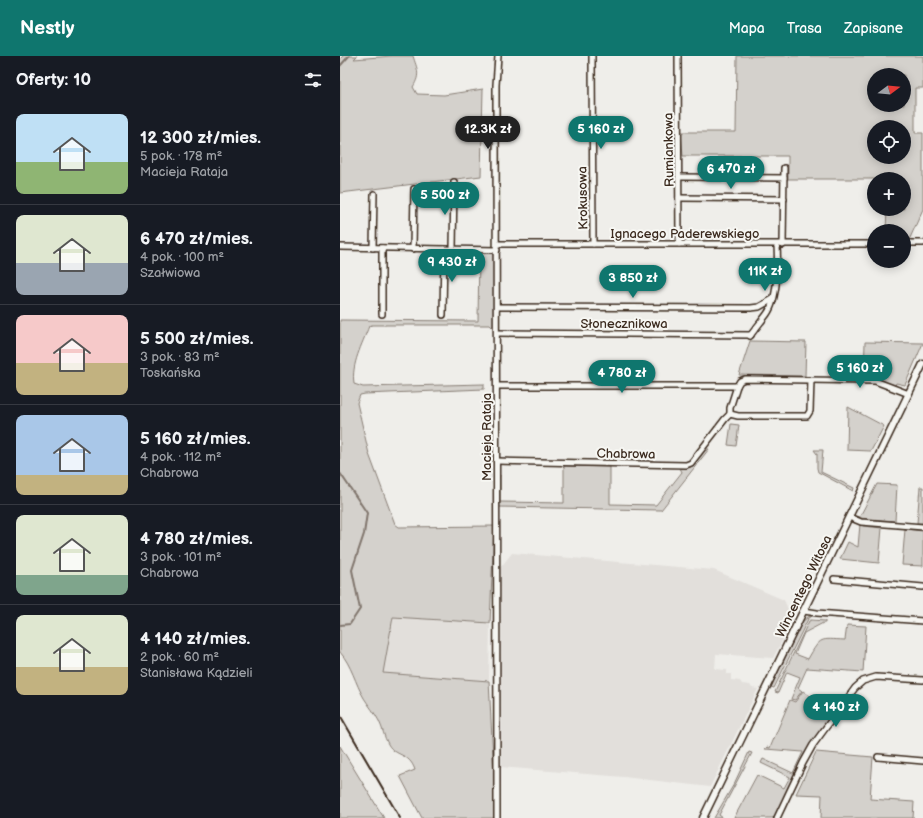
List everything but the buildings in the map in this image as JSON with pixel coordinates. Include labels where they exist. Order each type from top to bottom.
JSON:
[{"type":"street","name":"Macieja Rataja","points":[[497,818],[496,85],[498,56]]},
{"type":"street","name":"Krokusowa","points":[[592,56],[593,244]]},
{"type":"street","name":"Rumiankowa","points":[[678,56],[679,244]]},
{"type":"street","points":[[497,307],[759,307],[773,299],[784,199],[784,168]]},
{"type":"street","points":[[679,177],[784,178]]},
{"type":"street","points":[[454,182],[454,250]]},
{"type":"street","points":[[413,249],[414,189]]},
{"type":"street","points":[[373,248],[374,194]]},
{"type":"street","points":[[679,198],[784,199]]},
{"type":"street","points":[[911,243],[923,243]]},
{"type":"street","name":"Ignacego Paderewskiego","points":[[340,248],[454,250],[593,244],[867,244]]},
{"type":"street","points":[[382,248],[382,314]]},
{"type":"street","points":[[443,315],[444,249]]},
{"type":"street","name":"Słonecznikowa","points":[[497,333],[750,336],[768,314],[773,299]]},
{"type":"street","name":"Wincentego Witosa","points":[[703,818],[923,364]]},
{"type":"street","points":[[497,386],[737,386],[740,381],[745,379],[874,381],[909,394]]},
{"type":"street","points":[[730,414],[738,416],[807,416],[810,411],[811,380]]},
{"type":"street","name":"Chabrowa","points":[[497,461],[686,465],[691,463],[730,414],[730,408],[737,386]]},
{"type":"street","points":[[849,517],[861,522],[923,527]]},
{"type":"street","points":[[834,579],[923,587]]},
{"type":"street","points":[[804,611],[923,621]]},
{"type":"street","points":[[777,818],[808,752],[859,684],[869,678],[876,677],[923,680]]},
{"type":"street","points":[[878,757],[923,761]]},
{"type":"shaded area","points":[[343,56],[357,56],[354,59],[413,56],[418,75],[413,87],[417,94],[444,95],[483,89],[481,176],[340,193],[340,59]]},
{"type":"shaded area","points":[[737,56],[923,56],[923,88],[915,88],[915,133],[923,133],[923,209],[911,236],[911,224],[886,224],[887,216],[911,216],[911,172],[867,172],[867,179],[788,179],[788,156],[683,156],[681,132],[736,132]]},
{"type":"shaded area","points":[[479,252],[490,252],[495,257],[495,330],[490,325],[372,325],[369,326],[358,355],[353,377],[354,384],[363,387],[484,384],[484,389],[365,394],[360,395],[357,403],[369,454],[395,524],[399,527],[494,526],[490,623],[393,617],[383,673],[489,681],[494,778],[494,818],[422,818],[400,776],[415,770],[406,757],[394,751],[388,744],[376,715],[364,698],[348,663],[340,652],[340,320],[478,321]]},
{"type":"shaded area","points":[[750,341],[806,342],[805,376],[739,375]]},
{"type":"shaded area","points":[[865,342],[923,343],[905,385],[896,383],[895,386],[877,379],[864,378]]},
{"type":"shaded area","points":[[848,407],[884,426],[871,451],[847,450]]},
{"type":"shaded area","points":[[731,424],[739,425],[736,446],[728,445]]},
{"type":"shaded area","points":[[705,449],[709,449],[661,510],[499,507],[498,485],[500,475],[500,502],[564,503],[564,466],[610,467],[610,504],[656,505],[682,472],[680,468],[691,467]]},
{"type":"shaded area","points":[[814,450],[823,450],[821,472],[854,488],[853,491],[818,472],[817,454]]},
{"type":"shaded area","points":[[877,484],[897,485],[895,521],[859,518]]},
{"type":"shaded area","points":[[920,487],[923,487],[923,523],[917,523]]},
{"type":"shaded area","points":[[860,524],[863,526],[882,528],[879,563],[840,559],[848,542],[858,547]]},
{"type":"shaded area","points":[[905,529],[923,531],[923,566],[902,565]]},
{"type":"shaded area","points":[[512,553],[714,570],[784,600],[793,620],[773,658],[716,654],[715,669],[727,670],[727,674],[731,674],[731,680],[740,681],[742,684],[750,685],[752,688],[758,689],[710,787],[624,777],[501,767],[500,568]]},
{"type":"shaded area","points":[[812,616],[808,619],[774,688],[771,687],[802,622],[808,617]]},
{"type":"shaded area","points":[[393,617],[490,623],[489,681],[382,673]]},
{"type":"shaded area","points":[[809,621],[825,621],[825,623],[804,633],[795,654],[808,659],[816,646],[822,640],[845,640],[847,625],[866,626],[863,672],[807,668],[798,688],[802,691],[795,700],[791,699],[800,677],[787,672],[778,693],[775,692]]},
{"type":"shaded area","points":[[803,691],[832,712],[837,706],[838,707],[812,744],[775,818],[734,818],[757,775],[784,788],[790,777],[761,763],[763,759],[793,773],[803,752],[765,749],[767,747],[770,748],[790,700],[795,702]]},
{"type":"shaded area","points":[[340,746],[384,818],[340,818]]},
{"type":"shaded area","points":[[749,752],[752,753],[719,815],[723,818],[714,818],[734,784]]},
{"type":"shaded area","points":[[816,752],[873,757],[870,799],[914,802],[913,818],[821,818],[822,795],[796,794]]},
{"type":"waterway","points":[[340,66],[349,56]]},
{"type":"waterway","points":[[340,473],[367,513],[364,534],[352,570],[360,609],[350,624],[340,625]]},
{"type":"railway","points":[[340,715],[400,818]]}]
